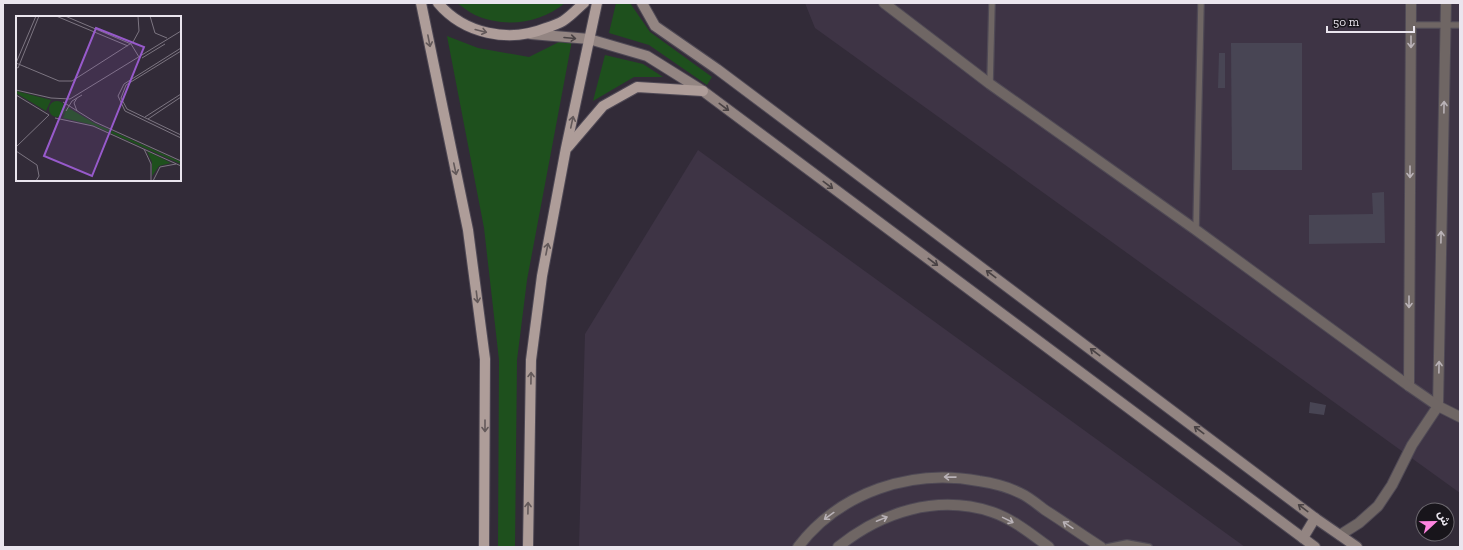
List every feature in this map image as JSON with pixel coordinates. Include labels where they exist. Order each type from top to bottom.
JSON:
[{"type":"main road","points":[[422,3],[468,230],[485,359],[484,547]]},
{"type":"main road","points":[[438,3],[446,12],[472,28],[501,36],[531,34],[589,39],[647,56],[703,91],[1315,547]]},
{"type":"main road","points":[[531,34],[562,22],[584,3]]},
{"type":"main road","points":[[528,547],[531,360],[542,276],[566,148],[597,3]]},
{"type":"main road","points":[[642,3],[655,26],[717,69],[1315,518],[1357,547]]},
{"type":"main road","points":[[566,148],[603,106],[637,87],[703,91]]},
{"type":"main road","points":[[1303,538],[1315,518]]},
{"type":"street","points":[[884,3],[990,84],[1196,230],[1409,386],[1438,406],[1460,417]]},
{"type":"street","points":[[1409,386],[1411,3]]},
{"type":"street","points":[[1340,535],[1359,523],[1378,506],[1392,485],[1412,445],[1438,406],[1446,3]]},
{"type":"street","points":[[798,547],[825,519],[849,502],[883,487],[904,481],[933,477],[963,478],[992,483],[1020,493],[1101,547]]},
{"type":"street","points":[[838,547],[854,534],[886,517],[921,507],[945,505],[969,507],[992,512],[1016,523],[1049,547]]},
{"type":"lane","points":[[990,84],[992,3]]},
{"type":"lane","points":[[1196,230],[1201,3]]},
{"type":"lane","points":[[1411,25],[1460,25]]},
{"type":"lane","points":[[1107,547],[1127,543],[1149,547]]},
{"type":"shaded area","points":[[805,3],[1460,3],[1460,493],[815,28]]},
{"type":"shaded area","points":[[698,150],[1245,547],[579,547],[585,334]]},
{"type":"green space","points":[[457,3],[565,3],[544,16],[522,22],[498,22],[475,15]]},
{"type":"green space","points":[[616,3],[630,3],[650,32],[712,77],[707,85],[649,45],[609,33]]},
{"type":"green space","points":[[573,35],[527,280],[517,360],[515,547],[498,547],[499,360],[484,228],[447,36],[478,48],[529,57]]},
{"type":"green space","points":[[605,55],[643,64],[663,77],[634,77],[593,101]]},
{"type":"building","points":[[1231,43],[1302,43],[1302,170],[1232,170]]},
{"type":"building","points":[[1219,53],[1225,53],[1225,88],[1218,88]]},
{"type":"building","points":[[1384,192],[1385,243],[1309,244],[1309,215],[1373,214],[1372,193]]},
{"type":"building","points":[[1310,402],[1326,405],[1324,415],[1309,413]]}]
